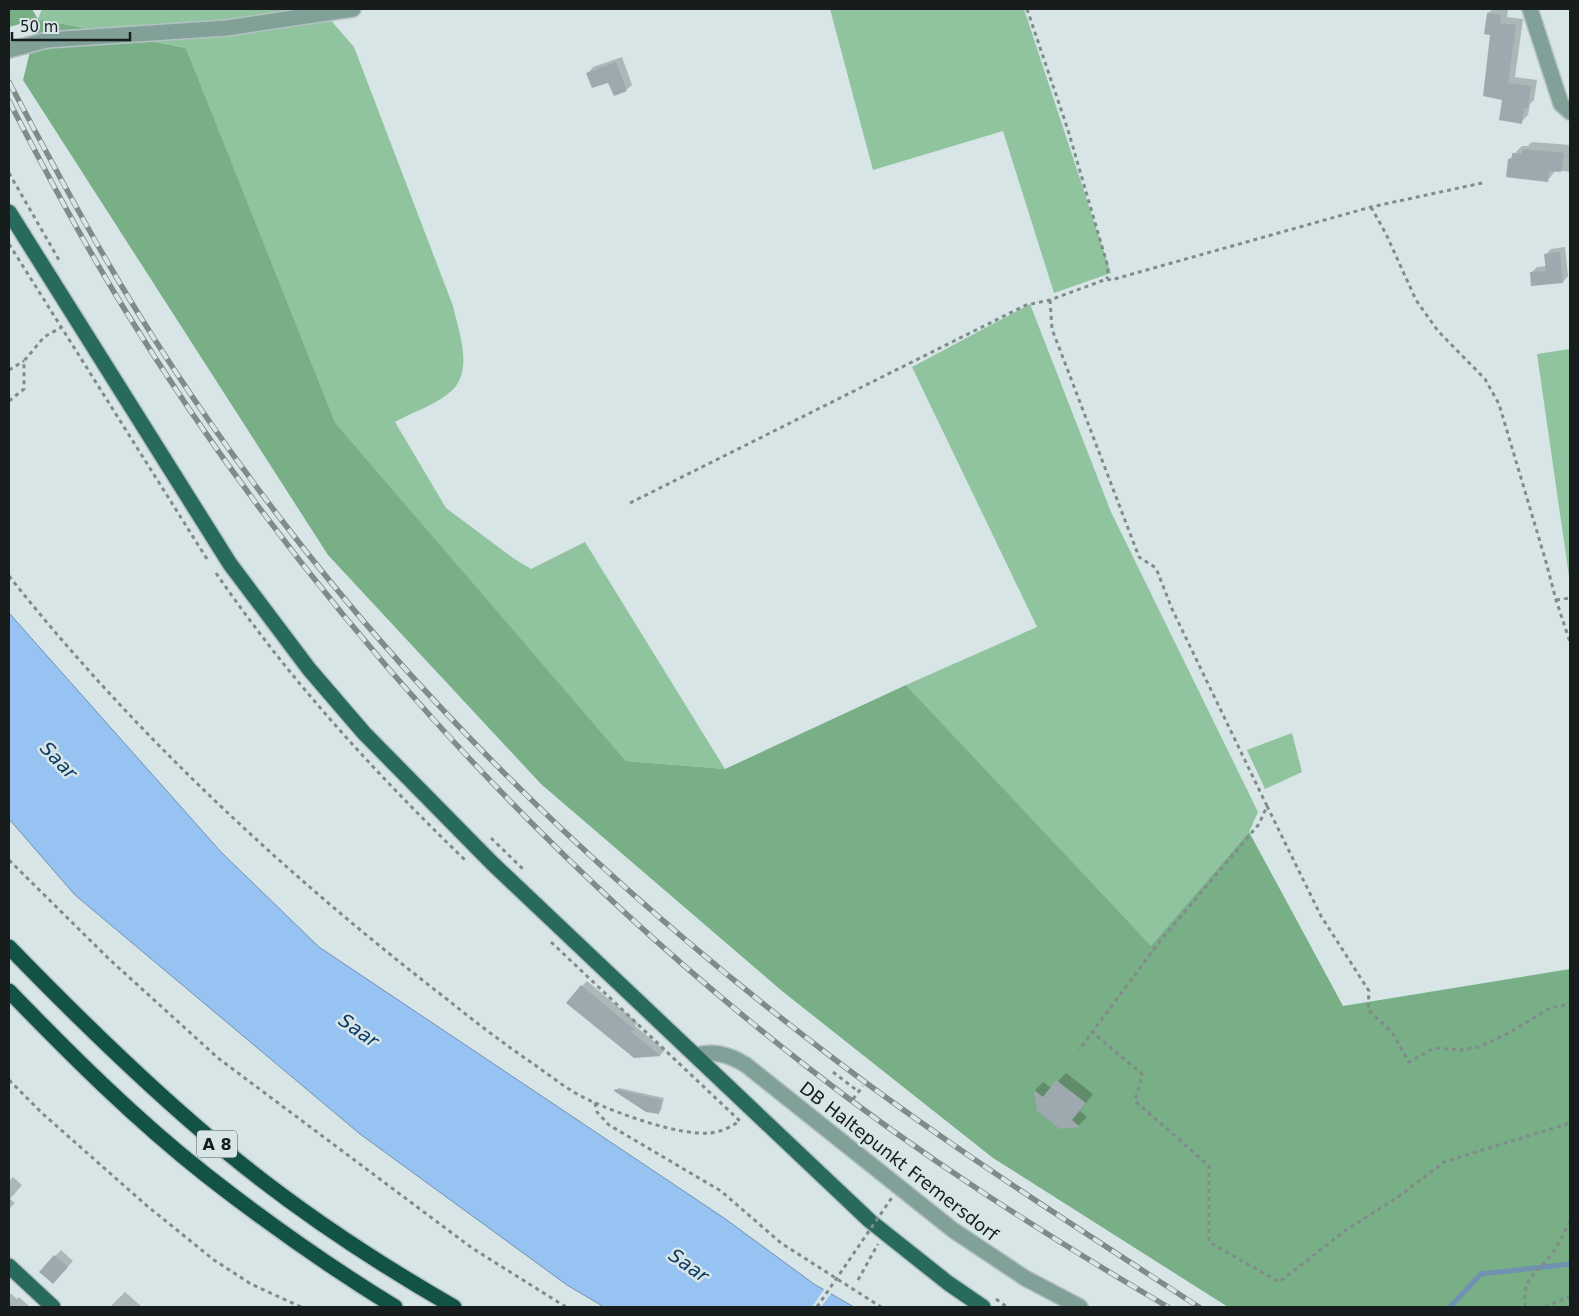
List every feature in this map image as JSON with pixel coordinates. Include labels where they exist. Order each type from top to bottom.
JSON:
[{"type":"highway","name":"A 8","points":[[9,946],[89,1029],[224,1150],[287,1198],[365,1252],[454,1307]]},
{"type":"highway","name":"A 8","points":[[9,991],[67,1050],[204,1174],[269,1223],[395,1307]]},
{"type":"main road","points":[[9,212],[230,564],[309,669],[364,733],[431,803],[870,1221],[948,1283],[988,1302]]},
{"type":"main road","points":[[9,1266],[53,1307]]},
{"type":"street","points":[[9,50],[46,40],[227,28],[353,9]]},
{"type":"street","points":[[1530,9],[1561,104],[1570,112]]},
{"type":"street","name":"DB Haltepunkt Fremersdorf","points":[[695,1055],[712,1052],[727,1054],[746,1065],[953,1230],[1024,1278],[1080,1307]]},
{"type":"path","points":[[1027,9],[1068,130],[1108,267],[1106,279]]},
{"type":"path","points":[[9,173],[64,268]]},
{"type":"path","points":[[630,503],[1026,305],[1050,300],[1106,279],[1111,280],[1372,208],[1482,183]]},
{"type":"path","points":[[1372,208],[1416,300],[1438,331],[1485,379],[1499,404],[1570,642]]},
{"type":"path","points":[[1050,300],[1052,329],[1139,557],[1156,568],[1172,608],[1321,916],[1369,991],[1368,1010],[1392,1031],[1409,1062],[1434,1048],[1461,1050],[1479,1047],[1507,1034],[1550,1008],[1570,1004]]},
{"type":"path","points":[[9,370],[24,361],[44,337]]},
{"type":"path","points":[[9,401],[24,388],[24,361]]},
{"type":"path","points":[[9,576],[82,662],[153,737],[293,873],[364,933],[504,1044],[558,1082],[594,1102],[688,1133],[710,1133],[722,1130],[756,1111]]},
{"type":"path","points":[[1556,600],[1570,598]]},
{"type":"path","points":[[1079,1050],[1091,1031],[1160,941],[1260,824],[1267,806]]},
{"type":"path","points":[[485,832],[526,872]]},
{"type":"path","points":[[9,860],[109,959],[218,1058],[472,1248],[566,1307]]},
{"type":"path","points":[[1091,1031],[1142,1074],[1135,1101],[1209,1166],[1209,1242],[1279,1282],[1346,1230],[1398,1197],[1444,1162],[1570,1123]]},
{"type":"path","points":[[833,1072],[859,1092]]},
{"type":"path","points":[[9,1080],[43,1114],[146,1205],[214,1260],[251,1284],[301,1307]]},
{"type":"path","points":[[853,1098],[863,1086]]},
{"type":"path","points":[[594,1102],[597,1112],[609,1126],[721,1191],[781,1242],[881,1307]]},
{"type":"path","points":[[817,1307],[893,1196]]},
{"type":"path","points":[[874,1209],[882,1215]]},
{"type":"path","points":[[1525,1307],[1527,1282],[1534,1271],[1553,1253],[1570,1222]]},
{"type":"path","points":[[858,1280],[878,1244]]},
{"type":"path","points":[[1545,1307],[1570,1296]]},
{"type":"path","points":[[988,1302],[1007,1307]]},
{"type":"green space","points":[[9,9],[32,9],[38,19],[9,27]]},
{"type":"green space","points":[[42,9],[321,9],[354,47],[453,306],[461,340],[463,364],[457,385],[437,402],[395,422],[446,508],[513,558],[531,569],[585,542],[725,769],[626,761],[334,423],[186,48],[38,19]]},
{"type":"green space","points":[[830,9],[1024,9],[1111,273],[1054,293],[1003,131],[873,170]]},
{"type":"green space","points":[[38,19],[186,48],[335,423],[626,761],[725,769],[906,685],[1151,946],[1249,832],[1343,1006],[1570,969],[1570,1307],[1228,1307],[993,1158],[782,991],[541,784],[328,555],[23,80]]},
{"type":"green space","points":[[1030,304],[1111,512],[1258,812],[1249,832],[1151,947],[906,685],[1037,627],[912,367]]},
{"type":"green space","points":[[1570,349],[1570,576],[1569,576],[1537,354]]},
{"type":"green space","points":[[1292,733],[1302,772],[1265,789],[1247,750]]},
{"type":"water","name":"Saar","points":[[9,613],[221,852],[319,947],[724,1218],[814,1284],[854,1307],[604,1307],[567,1285],[360,1134],[75,895],[9,819]]},
{"type":"pier","points":[[825,1288],[832,1292],[821,1307],[812,1307]]},
{"type":"building","points":[[1487,13],[1501,15],[1500,23],[1516,25],[1508,83],[1531,86],[1528,108],[1524,108],[1522,124],[1499,120],[1502,100],[1483,96],[1490,35],[1484,34]]},
{"type":"building","points":[[616,62],[627,91],[614,96],[608,83],[592,88],[586,73]]},
{"type":"building","points":[[1523,149],[1564,153],[1561,172],[1549,171],[1548,182],[1506,177],[1508,159],[1512,159],[1512,153],[1522,154]]},
{"type":"building","points":[[1560,252],[1563,283],[1531,286],[1530,272],[1546,271],[1544,254]]},
{"type":"building","points":[[581,985],[634,1029],[631,1032],[661,1056],[634,1058],[566,1003]]},
{"type":"building","points":[[1056,1080],[1086,1103],[1072,1120],[1080,1127],[1060,1129],[1037,1111],[1034,1090],[1043,1097]]},
{"type":"building","points":[[615,1089],[662,1100],[659,1114],[646,1112],[614,1091]]},
{"type":"building","points":[[54,1255],[68,1267],[53,1284],[39,1272]]},
{"type":"waterway","points":[[1450,1307],[1481,1274],[1570,1264]]},
{"type":"railway","points":[[9,82],[113,272],[157,344],[229,450],[340,593],[402,665],[467,735],[534,803],[676,932],[825,1052],[916,1119],[1057,1215],[1199,1307]]},
{"type":"railway","points":[[9,101],[94,258],[125,310],[194,416],[269,520],[348,621],[432,718],[520,812],[612,901],[708,986],[849,1099],[938,1162],[1028,1222],[1168,1307]]}]
